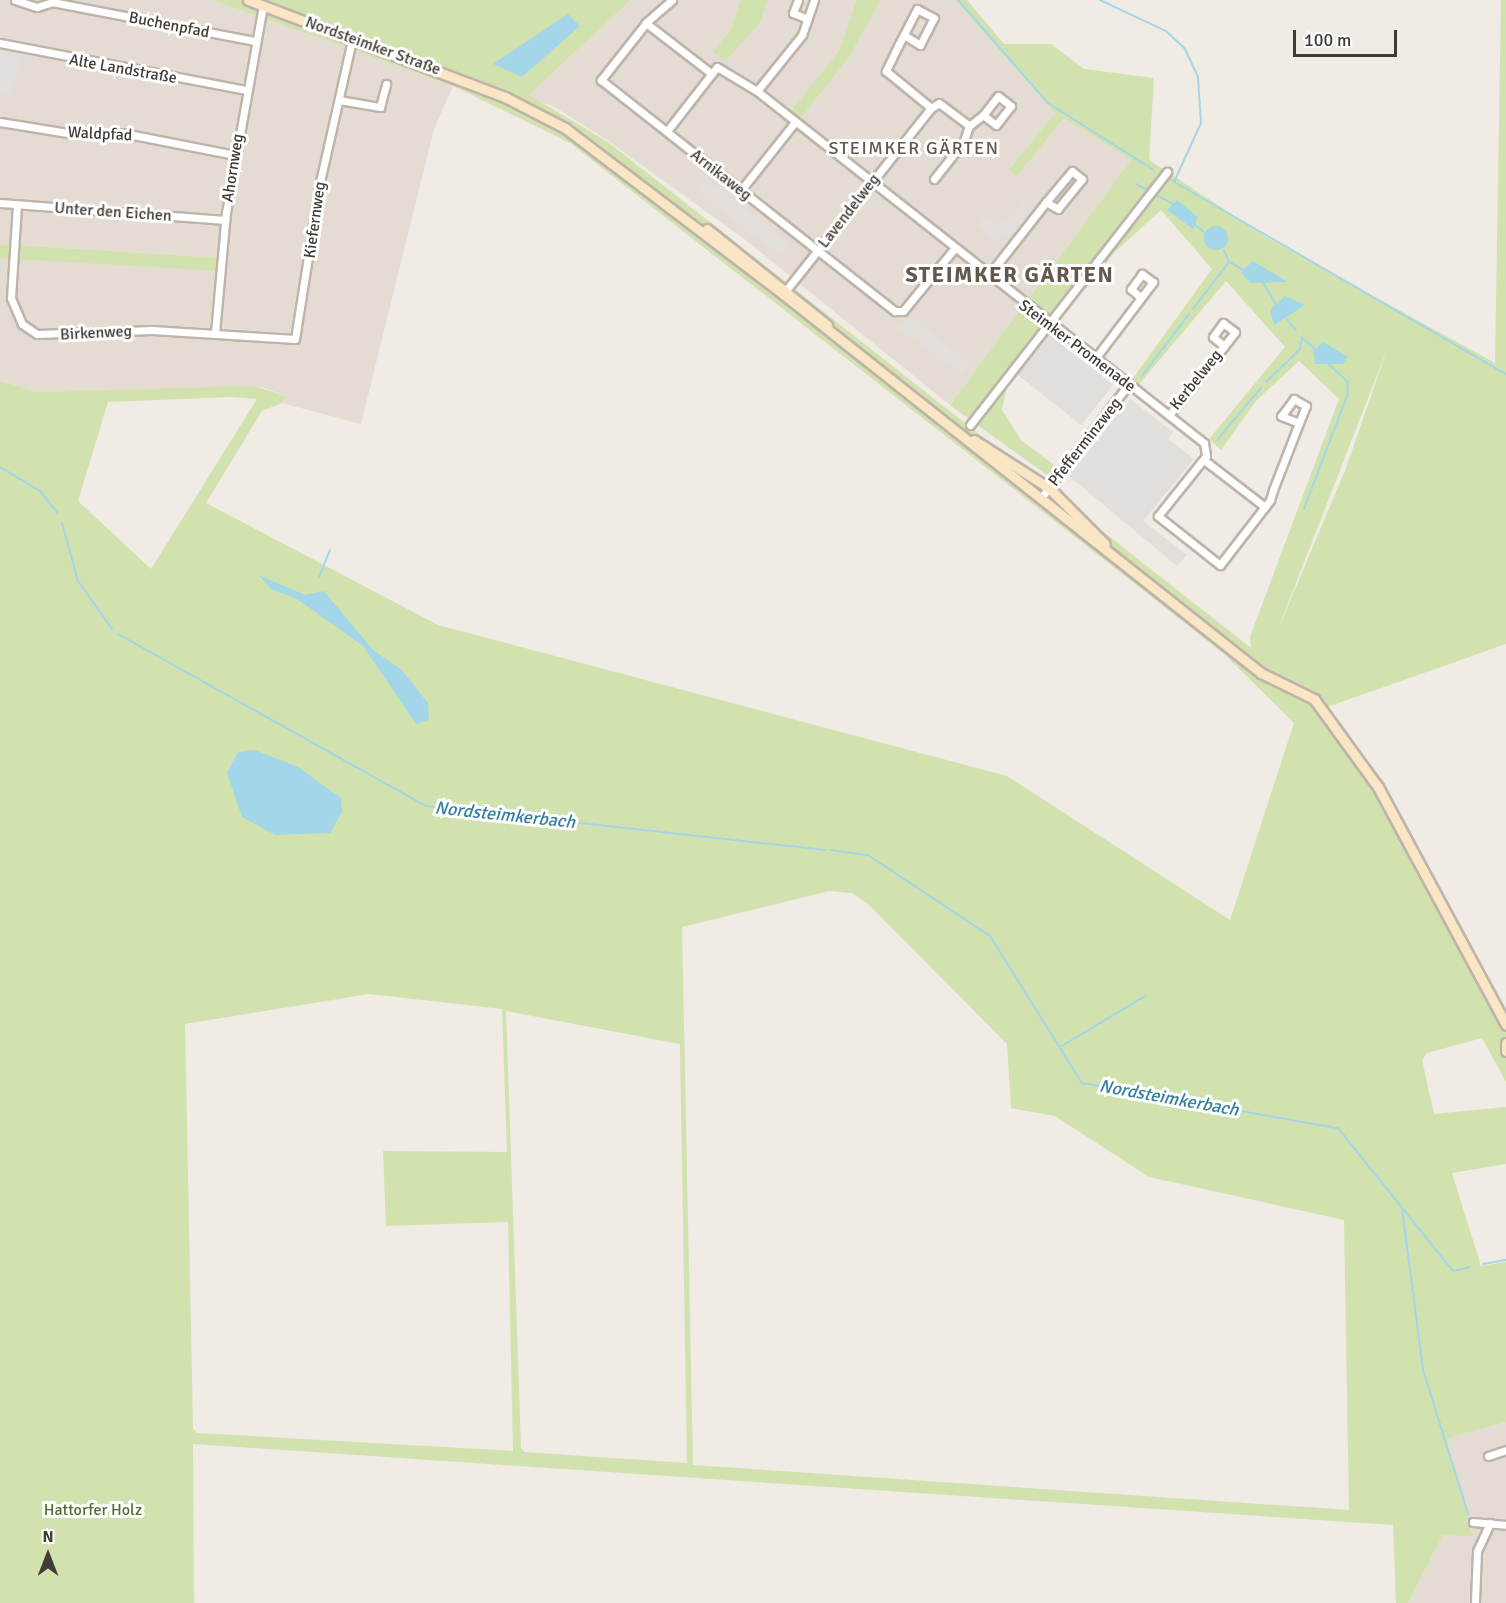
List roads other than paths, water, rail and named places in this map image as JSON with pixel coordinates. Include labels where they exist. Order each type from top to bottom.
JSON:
[{"type":"street","name":"Buchenpfad","points":[[15,0],[37,7],[52,2],[255,41]]},
{"type":"street","name":"Nordsteimker Straße","points":[[248,0],[464,80],[565,128],[785,291],[847,346],[947,424]]},
{"type":"street","points":[[667,132],[712,74],[646,23],[672,0]]},
{"type":"street","points":[[798,0],[793,13],[808,19]]},
{"type":"street","points":[[757,92],[808,19],[814,0]]},
{"type":"street","name":"Ahornweg","points":[[215,333],[225,220],[246,90],[263,5]]},
{"type":"street","points":[[904,35],[920,45],[934,18],[917,9],[898,46],[886,71],[931,108]]},
{"type":"street","name":"Arnikaweg","points":[[646,23],[601,80],[895,311],[903,311],[954,249]]},
{"type":"street","name":"Kiefernweg","points":[[294,339],[352,40]]},
{"type":"street","name":"Alte Landstraße","points":[[0,43],[246,90]]},
{"type":"street","name":"Steimker Promenade","points":[[712,74],[725,67],[1048,325],[1169,415],[1204,443],[1204,460]]},
{"type":"street","points":[[339,100],[380,107],[386,84]]},
{"type":"street","name":"Lavendelweg","points":[[785,291],[931,108],[939,103],[969,126]]},
{"type":"street","points":[[934,179],[964,141],[969,126],[983,115]]},
{"type":"street","name":"Waldpfad","points":[[0,122],[80,135],[123,133],[235,155]]},
{"type":"street","points":[[741,190],[795,122]]},
{"type":"street","points":[[988,276],[1046,202],[1072,171],[1082,179],[1058,209],[1046,202]]},
{"type":"street","points":[[970,425],[1167,172]]},
{"type":"street","name":"Unter den Eichen","points":[[0,203],[225,220]]},
{"type":"street","name":"Birkenweg","points":[[17,205],[10,298],[15,313],[30,330],[47,335],[152,330],[294,339]]},
{"type":"street","points":[[1094,360],[1141,297]]},
{"type":"street","name":"Kerbelweg","points":[[1169,415],[1224,346]]},
{"type":"street","name":"Pfefferminzweg","points":[[1041,498],[1128,385]]},
{"type":"street","points":[[1265,507],[1204,460],[1158,516],[1220,565],[1265,507],[1299,423]]},
{"type":"street","points":[[947,424],[1049,488],[1087,521],[1123,563]]},
{"type":"street","points":[[947,424],[1261,673],[1302,690],[1321,707],[1378,787],[1506,1025]]},
{"type":"street","points":[[1506,1043],[1506,1051]]},
{"type":"street","points":[[1488,1456],[1506,1450]]},
{"type":"street","points":[[1473,1521],[1506,1525]]},
{"type":"street","points":[[1475,1600],[1478,1551],[1490,1523]]},
{"type":"water","points":[[568,14],[580,26],[522,77],[493,64]]},
{"type":"water","points":[[1177,200],[1198,217],[1193,229],[1167,210]]},
{"type":"water","points":[[1216,226],[1221,227],[1227,233],[1227,243],[1221,249],[1216,250],[1211,249],[1205,243],[1204,238],[1205,233],[1211,227]]},
{"type":"water","points":[[1253,261],[1288,282],[1250,283],[1241,272]]},
{"type":"water","points":[[1285,296],[1305,305],[1274,325],[1270,310]]},
{"type":"water","points":[[1323,342],[1348,357],[1343,364],[1315,364],[1313,351]]},
{"type":"water","points":[[259,575],[305,595],[324,591],[373,650],[402,670],[428,703],[429,720],[416,724],[363,646],[297,599],[271,589]]},
{"type":"water","points":[[255,750],[298,767],[341,798],[342,812],[330,833],[275,835],[242,817],[227,773],[238,752]]},
{"type":"waterway","points":[[958,0],[1048,103],[1154,170]]},
{"type":"waterway","points":[[1100,0],[1166,31],[1185,49],[1198,77],[1201,123],[1174,182]]},
{"type":"waterway","points":[[1171,180],[1506,374]]},
{"type":"waterway","points":[[1136,184],[1173,204]]},
{"type":"waterway","points":[[1195,225],[1205,233]]},
{"type":"waterway","points":[[1193,309],[1229,262],[1224,250]]},
{"type":"waterway","points":[[1230,262],[1243,270]]},
{"type":"waterway","points":[[1264,284],[1276,305]]},
{"type":"waterway","points":[[1142,376],[1189,314]]},
{"type":"waterway","points":[[1286,318],[1296,331]]},
{"type":"waterway","points":[[1301,337],[1315,349]]},
{"type":"waterway","points":[[1266,382],[1300,349],[1302,339]]},
{"type":"waterway","points":[[1304,509],[1347,396],[1348,382],[1329,364]]},
{"type":"waterway","points":[[1217,440],[1261,388]]},
{"type":"waterway","name":"Nordsteimkerbach","points":[[0,467],[40,491],[58,513]]},
{"type":"waterway","name":"Nordsteimkerbach","points":[[62,523],[78,581],[112,629]]},
{"type":"waterway","points":[[319,577],[330,550]]},
{"type":"waterway","name":"Nordsteimkerbach","points":[[118,634],[426,806],[826,850]]},
{"type":"waterway","name":"Nordsteimkerbach","points":[[831,850],[868,855],[990,936],[1082,1083],[1338,1128],[1453,1271],[1470,1267]]},
{"type":"waterway","points":[[1060,1047],[1147,995]]},
{"type":"waterway","points":[[1402,1208],[1423,1370],[1468,1514]]},
{"type":"waterway","name":"Nordsteimkerbach","points":[[1483,1264],[1506,1260]]},
{"type":"district","name":"STEIMKER GÄRTEN","points":[[914,148]]},
{"type":"district","name":"STEIMKER GÄRTEN","points":[[1010,275]]},
{"type":"park label","name":"Hattorfer Holz","points":[[93,1510]]}]
